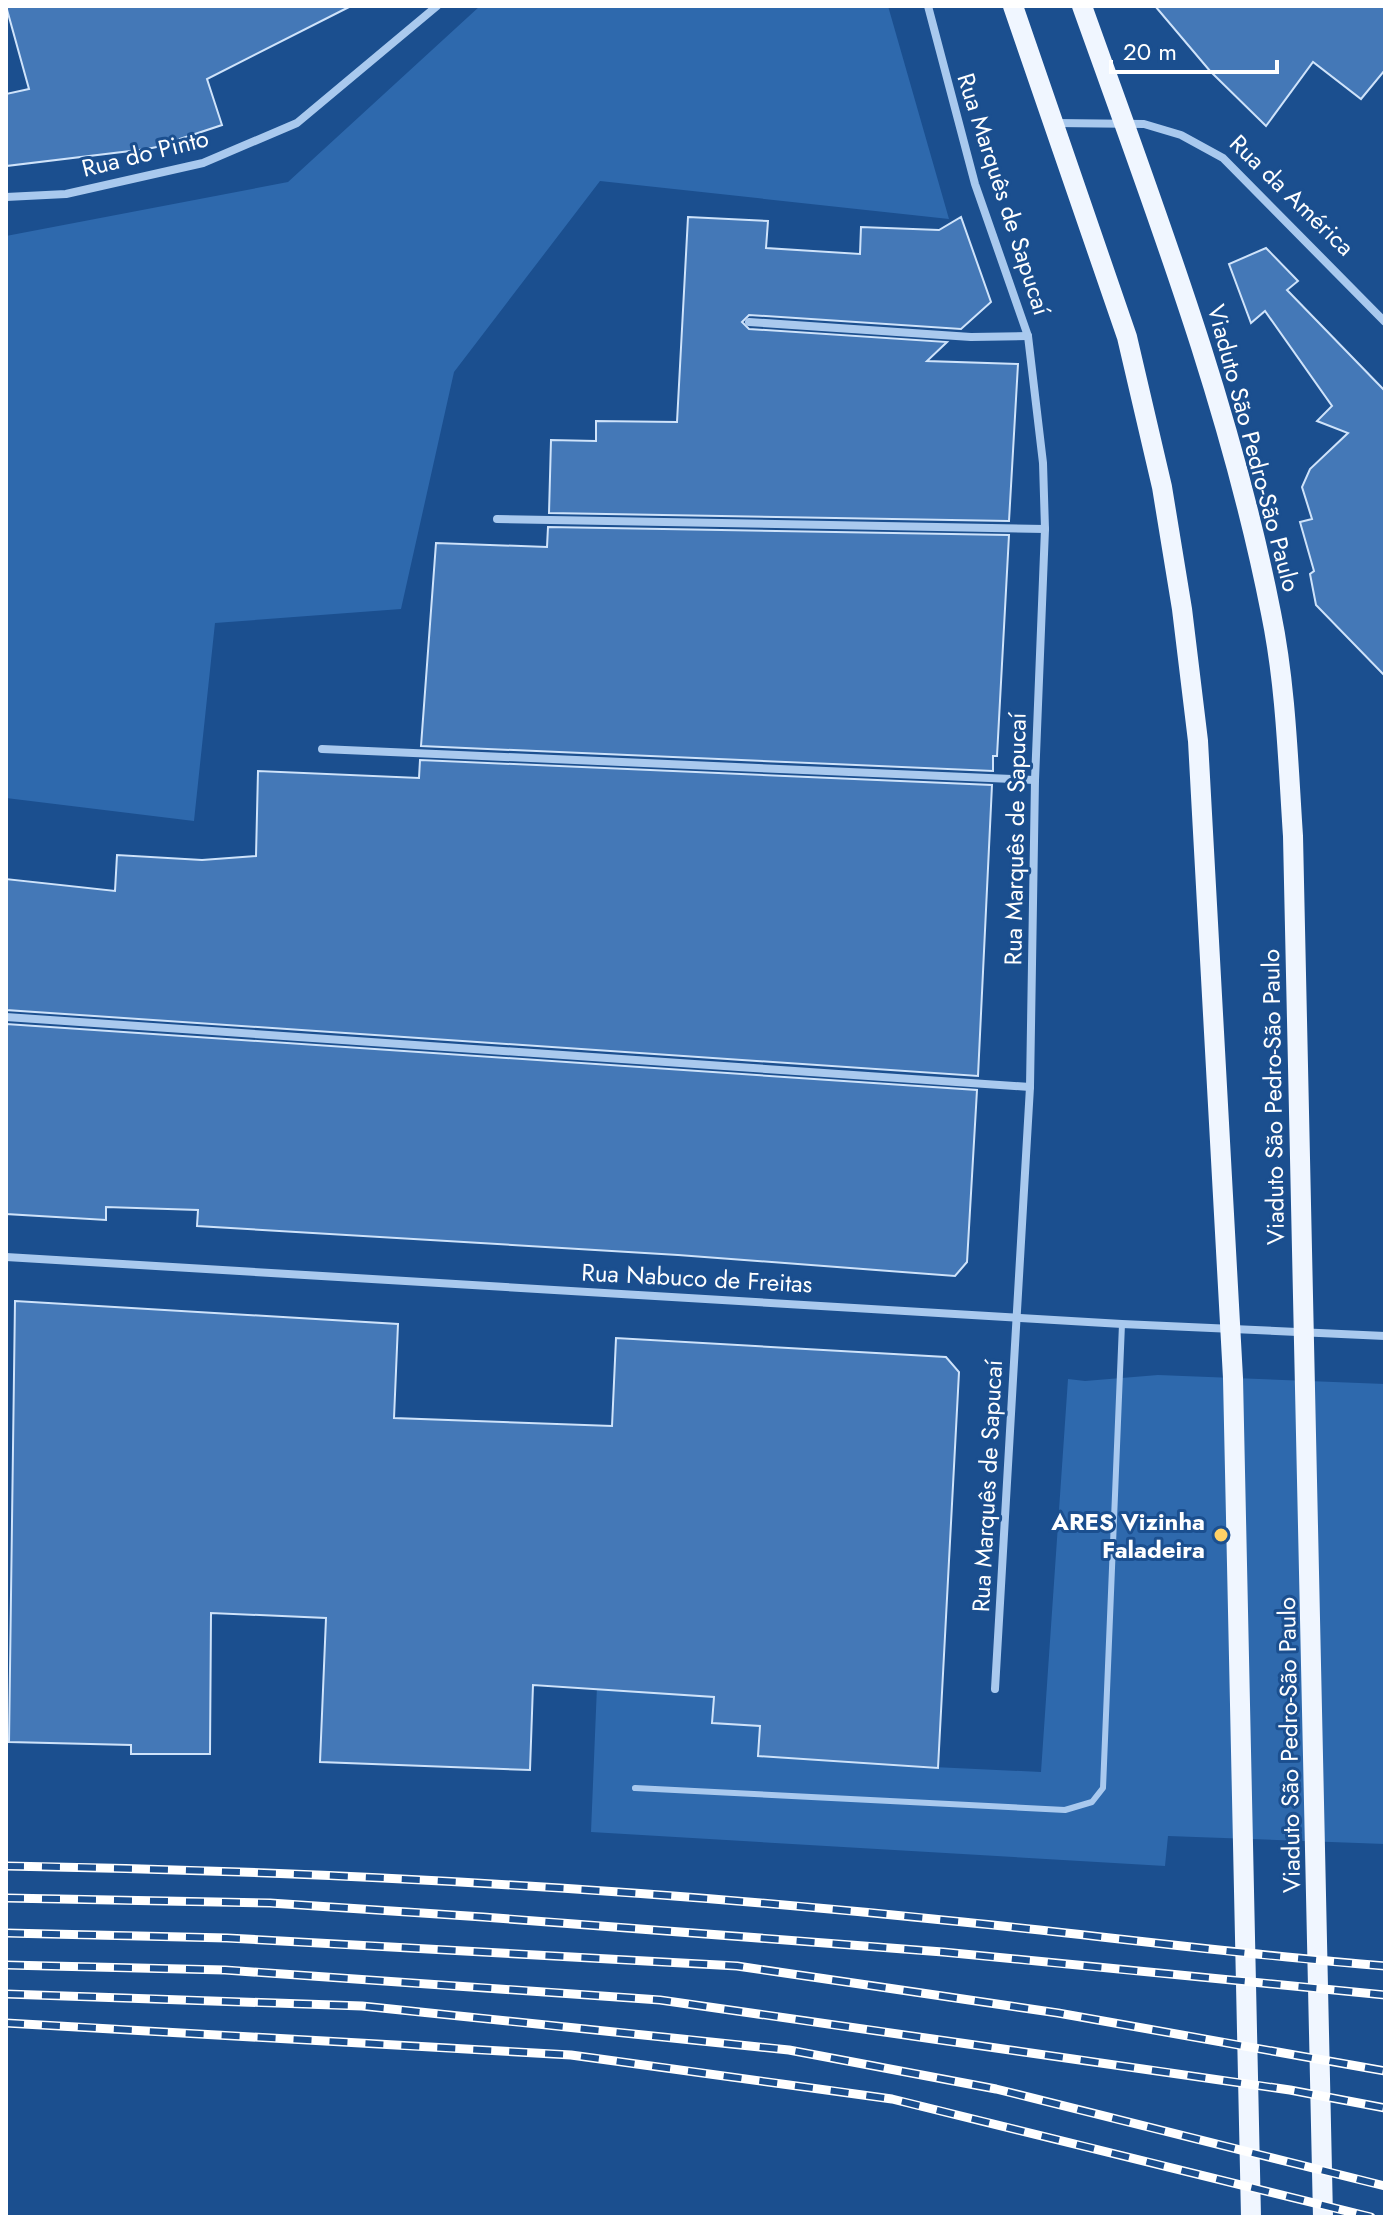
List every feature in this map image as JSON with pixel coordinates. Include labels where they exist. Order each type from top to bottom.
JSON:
[{"type":"main road","points":[[1013,6],[1055,123]]},
{"type":"main road","name":"Viaduto São Pedro-São Paulo","points":[[1082,6],[1200,339],[1244,494],[1272,615],[1285,717],[1293,836],[1323,2217]]},
{"type":"main road","name":"Viaduto São Pedro-São Paulo","points":[[1055,123],[1127,337],[1162,487],[1182,609],[1198,741],[1232,1362],[1251,2217]]},
{"type":"street","name":"Rua do Pinto","points":[[6,197],[66,194],[203,163],[297,123],[375,61],[437,6]]},
{"type":"street","name":"Rua Marquês de Sapucaí","points":[[928,6],[975,184],[1028,336],[1040,417],[1045,529],[1035,780],[1030,1087],[995,1689]]},
{"type":"street","name":"Rua da América","points":[[1055,123],[1144,124],[1181,135],[1223,158],[1385,322]]},
{"type":"street","points":[[749,322],[971,337],[1028,336]]},
{"type":"street","points":[[497,519],[1045,529]]},
{"type":"street","points":[[322,749],[1035,780]]},
{"type":"street","points":[[6,1017],[1030,1087]]},
{"type":"street","name":"Rua Nabuco de Freitas","points":[[6,1257],[1122,1324],[1385,1336]]},
{"type":"lane","points":[[635,1788],[1065,1810],[1092,1802],[1103,1788],[1122,1324]]},
{"type":"shaded area","points":[[480,6],[888,6],[949,219],[600,181],[454,372],[401,609],[215,623],[194,821],[6,798],[6,236],[288,182]]},
{"type":"shaded area","name":"ARES Vizinha Faladeira","points":[[1158,1375],[1385,1384],[1385,1844],[1168,1836],[1165,1866],[591,1832],[597,1686],[937,1710],[934,1767],[1041,1772],[1068,1379],[1085,1381]]},
{"type":"building","points":[[6,6],[351,6],[207,79],[222,125],[180,139],[181,142],[147,149],[6,166],[6,94],[29,89]]},
{"type":"building","points":[[1155,6],[1385,6],[1385,70],[1361,99],[1313,62],[1266,126],[1210,71]]},
{"type":"building","points":[[688,217],[768,221],[766,248],[860,254],[861,227],[939,230],[961,217],[991,302],[961,329],[749,315],[742,322],[749,329],[947,342],[927,361],[1018,364],[1009,521],[549,513],[551,440],[596,441],[596,421],[677,422]]},
{"type":"building","points":[[1266,248],[1298,281],[1287,290],[1385,391],[1385,676],[1316,605],[1310,574],[1314,571],[1300,522],[1312,519],[1302,487],[1310,469],[1348,433],[1317,421],[1332,406],[1265,311],[1251,323],[1229,264]]},
{"type":"building","points":[[548,527],[1009,535],[997,756],[993,756],[993,771],[421,746],[436,543],[547,547]]},
{"type":"building","points":[[420,760],[992,785],[978,1076],[6,1010],[6,879],[115,891],[117,855],[202,860],[256,856],[258,771],[419,778]]},
{"type":"building","points":[[6,1024],[977,1090],[967,1262],[955,1276],[678,1255],[197,1226],[198,1210],[106,1207],[106,1220],[6,1214]]},
{"type":"building","points":[[15,1301],[398,1324],[394,1418],[612,1426],[616,1338],[946,1357],[959,1372],[938,1768],[758,1756],[760,1726],[712,1723],[714,1697],[533,1685],[530,1770],[320,1762],[326,1618],[211,1613],[210,1754],[131,1754],[131,1745],[9,1742]]},
{"type":"railway","points":[[6,1866],[365,1877],[605,1891],[844,1910],[1385,1966]]},
{"type":"railway","points":[[6,1898],[270,1903],[483,1917],[943,1952],[1385,1995]]},
{"type":"railway","points":[[6,1933],[227,1938],[737,1966],[1058,2013],[1385,2071]]},
{"type":"railway","points":[[6,1965],[225,1970],[660,2000],[1290,2090],[1385,2108]]},
{"type":"railway","points":[[6,1994],[362,2006],[789,2050],[996,2089],[1385,2186]]},
{"type":"railway","points":[[6,2023],[571,2055],[892,2099],[1371,2217]]},
{"type":"place","name":"ARES Vizinha Faladeira","points":[[1221,1535]]}]
